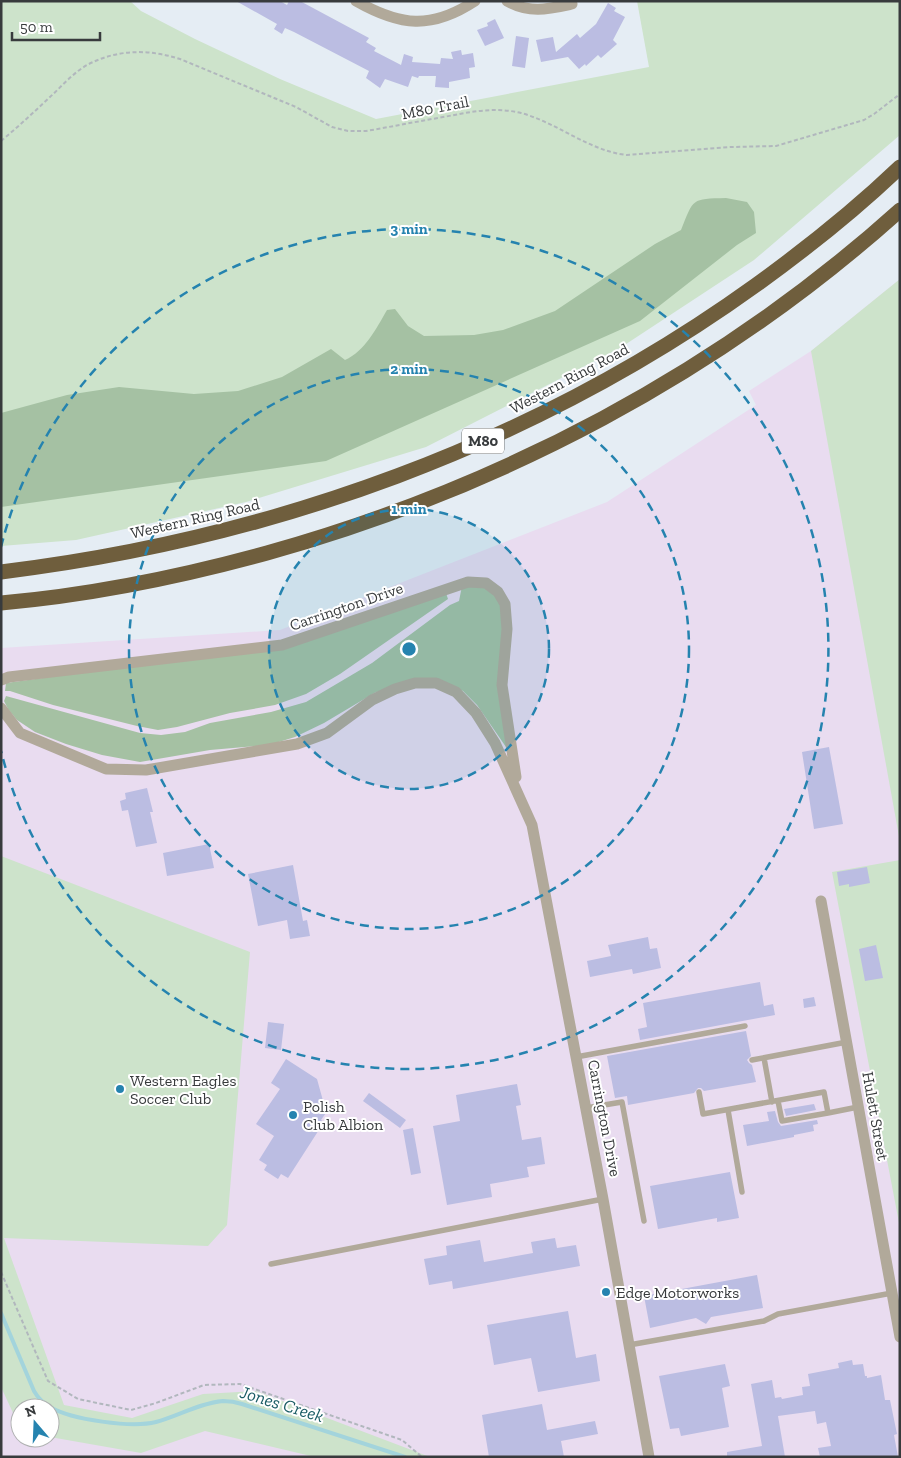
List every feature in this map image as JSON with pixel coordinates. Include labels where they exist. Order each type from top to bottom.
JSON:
[{"type":"highway","name":"Western Ring Road","points":[[1,572],[127,553],[181,542],[264,520],[358,491],[499,434],[584,392],[702,323],[805,248],[852,210],[900,167]]},
{"type":"highway","name":"M80","points":[[1,603],[97,591],[232,562],[324,536],[459,488],[585,428],[703,360],[821,276],[900,210]]},
{"type":"street","points":[[356,1],[376,13],[400,20],[424,22],[458,12],[474,1]]},
{"type":"street","points":[[507,1],[516,6],[537,10],[546,10],[572,4]]},
{"type":"street","name":"Carrington Drive","points":[[1,680],[28,674],[282,645],[468,582],[486,584],[498,592],[505,604],[508,629],[502,685],[517,789]]},
{"type":"street","name":"Carrington Drive","points":[[1,708],[20,733],[106,769],[146,770],[297,744],[326,733],[372,700],[415,683],[436,684],[456,692],[476,713],[496,743],[517,789],[532,825],[539,854],[649,1457]]},
{"type":"street","name":"Hulett Street","points":[[821,901],[900,1337]]},
{"type":"lane","points":[[576,1056],[745,1026]]},
{"type":"lane","points":[[752,1060],[846,1042]]},
{"type":"lane","points":[[764,1058],[782,1121],[858,1108]]},
{"type":"lane","points":[[699,1092],[703,1114],[824,1092],[828,1113]]},
{"type":"lane","points":[[586,1108],[622,1102],[644,1221]]},
{"type":"lane","points":[[728,1110],[742,1192]]},
{"type":"lane","points":[[271,1264],[603,1199]]},
{"type":"lane","points":[[629,1345],[764,1321],[778,1314],[892,1293]]},
{"type":"path","name":"M80 Trail","points":[[1,141],[25,121],[75,73],[106,57],[146,51],[180,59],[296,106],[332,127],[348,131],[366,131],[478,110],[501,109],[523,114],[561,128],[597,148],[614,153],[628,154],[776,146],[864,120],[900,94]]},
{"type":"path","points":[[1,1272],[48,1381],[78,1399],[132,1410],[204,1385],[240,1384],[402,1440],[422,1457]]},
{"type":"shaded area","points":[[900,279],[900,1457],[1,1457],[1,648],[280,630],[607,502],[756,405],[749,391],[811,351]]},
{"type":"green space","points":[[1,1],[130,1],[141,11],[195,39],[280,79],[376,119],[649,67],[637,1],[900,1],[900,135],[754,260],[620,348],[426,447],[246,502],[76,540],[1,546]]},
{"type":"green space","points":[[726,198],[747,202],[754,212],[756,233],[737,245],[640,321],[326,461],[1,507],[1,413],[67,395],[119,387],[194,394],[238,391],[282,377],[331,349],[345,360],[364,345],[387,310],[395,309],[408,326],[424,336],[474,335],[503,330],[555,311],[655,244],[681,230],[695,202],[706,199]]},
{"type":"green space","points":[[900,279],[900,842],[811,351]]},
{"type":"green space","points":[[486,583],[505,604],[506,747],[477,705],[463,691],[447,683],[376,692],[324,723],[295,737],[269,745],[210,750],[140,762],[102,755],[35,732],[17,720],[4,701],[6,696],[140,733],[161,735],[185,732],[210,723],[271,712],[306,702],[372,663],[450,605],[459,601],[462,586]]},
{"type":"green space","points":[[445,590],[448,599],[340,674],[306,694],[275,705],[230,713],[158,730],[53,705],[5,691],[6,683],[255,649]]},
{"type":"green space","name":"Western Eagles Soccer Club","points":[[1,856],[250,952],[227,1225],[208,1246],[4,1238],[64,1405],[132,1418],[203,1394],[256,1391],[430,1457],[315,1457],[205,1431],[141,1453],[60,1439],[60,1398],[10,1398],[10,1406],[1,1387]]},
{"type":"green space","points":[[900,860],[900,1228],[832,872]]},
{"type":"building","points":[[236,1],[280,1],[287,5],[289,1],[300,1],[369,38],[366,42],[376,48],[374,51],[401,65],[404,54],[413,57],[412,62],[440,64],[441,58],[453,59],[451,52],[461,50],[462,55],[473,53],[475,67],[469,68],[470,78],[449,82],[449,88],[435,87],[436,76],[419,76],[418,78],[412,76],[408,87],[385,79],[380,88],[366,78],[369,71],[285,28],[282,34],[274,29],[277,24]]},
{"type":"building","points":[[608,3],[616,8],[614,11],[625,17],[613,40],[617,44],[601,58],[598,55],[586,66],[585,64],[579,69],[568,57],[541,62],[536,40],[553,37],[556,52],[577,34],[580,38],[596,24]]},
{"type":"building","points":[[495,19],[504,38],[485,46],[477,30],[488,26],[487,23]]},
{"type":"building","points":[[516,36],[529,38],[525,68],[512,66]]},
{"type":"building","points":[[829,747],[843,824],[814,829],[802,752]]},
{"type":"building","points":[[147,788],[153,812],[150,812],[157,843],[136,847],[128,810],[122,811],[120,801],[126,799],[125,793]]},
{"type":"building","points":[[209,844],[214,868],[167,876],[163,853]]},
{"type":"building","points":[[293,865],[303,921],[307,920],[310,936],[290,939],[287,920],[258,926],[248,874]]},
{"type":"building","points":[[867,867],[870,883],[849,887],[849,884],[839,886],[837,872]]},
{"type":"building","points":[[648,937],[650,949],[657,948],[661,968],[633,974],[632,969],[590,977],[587,961],[611,956],[608,945]]},
{"type":"building","points":[[876,945],[883,978],[865,981],[859,949]]},
{"type":"building","points":[[760,982],[764,1006],[773,1004],[775,1015],[640,1040],[638,1029],[647,1027],[643,1003]]},
{"type":"building","points":[[814,997],[816,1006],[804,1008],[803,999]]},
{"type":"building","points":[[268,1022],[284,1024],[281,1050],[265,1048]]},
{"type":"building","points":[[746,1031],[751,1056],[747,1060],[752,1065],[756,1082],[704,1091],[698,1088],[694,1093],[628,1105],[627,1096],[615,1098],[607,1056]]},
{"type":"building","name":"Polish Club Albion","points":[[286,1059],[317,1079],[325,1108],[328,1110],[321,1120],[324,1122],[288,1178],[281,1174],[278,1179],[264,1170],[267,1165],[259,1160],[274,1136],[256,1124],[280,1089],[271,1083]]},
{"type":"building","points":[[517,1084],[521,1105],[516,1106],[522,1140],[541,1137],[545,1164],[527,1167],[529,1177],[490,1184],[492,1197],[447,1205],[433,1126],[460,1121],[456,1095]]},
{"type":"building","points":[[369,1093],[406,1120],[400,1128],[363,1101]]},
{"type":"building","points":[[814,1104],[816,1110],[786,1116],[784,1109]]},
{"type":"building","points":[[775,1111],[781,1126],[817,1120],[818,1124],[813,1125],[814,1131],[747,1146],[743,1125],[769,1121],[767,1112]]},
{"type":"building","points":[[413,1128],[421,1173],[411,1175],[403,1130]]},
{"type":"building","points":[[730,1172],[739,1218],[717,1222],[717,1218],[658,1229],[650,1186]]},
{"type":"building","points":[[555,1238],[557,1248],[576,1245],[580,1266],[453,1289],[452,1281],[429,1285],[424,1259],[447,1255],[446,1246],[480,1240],[484,1262],[533,1253],[531,1242]]},
{"type":"building","points":[[757,1275],[763,1308],[711,1317],[706,1324],[696,1318],[650,1328],[644,1296]]},
{"type":"building","points":[[568,1311],[576,1358],[596,1354],[600,1381],[538,1392],[531,1358],[494,1365],[487,1325]]},
{"type":"building","points":[[852,1360],[853,1365],[863,1364],[867,1378],[881,1375],[885,1400],[890,1400],[897,1434],[894,1435],[898,1457],[820,1457],[818,1448],[831,1446],[826,1422],[817,1424],[815,1411],[778,1416],[785,1457],[727,1457],[727,1452],[762,1446],[751,1384],[772,1380],[775,1398],[781,1397],[782,1399],[803,1395],[802,1387],[810,1386],[808,1374],[839,1368],[838,1363]]},
{"type":"building","points":[[725,1364],[730,1386],[722,1388],[729,1427],[681,1436],[679,1428],[670,1429],[659,1376]]},
{"type":"building","points":[[542,1404],[547,1430],[595,1421],[598,1434],[561,1441],[564,1457],[489,1457],[482,1415]]},
{"type":"waterway","name":"Jones Creek","points":[[1,1313],[34,1391],[45,1404],[60,1412],[102,1422],[145,1424],[156,1422],[206,1404],[230,1401],[405,1457]]},
{"type":"place","name":"Western Eagles Soccer Club","points":[[120,1089]]},
{"type":"place","name":"Polish Club Albion","points":[[293,1115]]},
{"type":"place","name":"Edge Motorworks","points":[[606,1292]]}]
